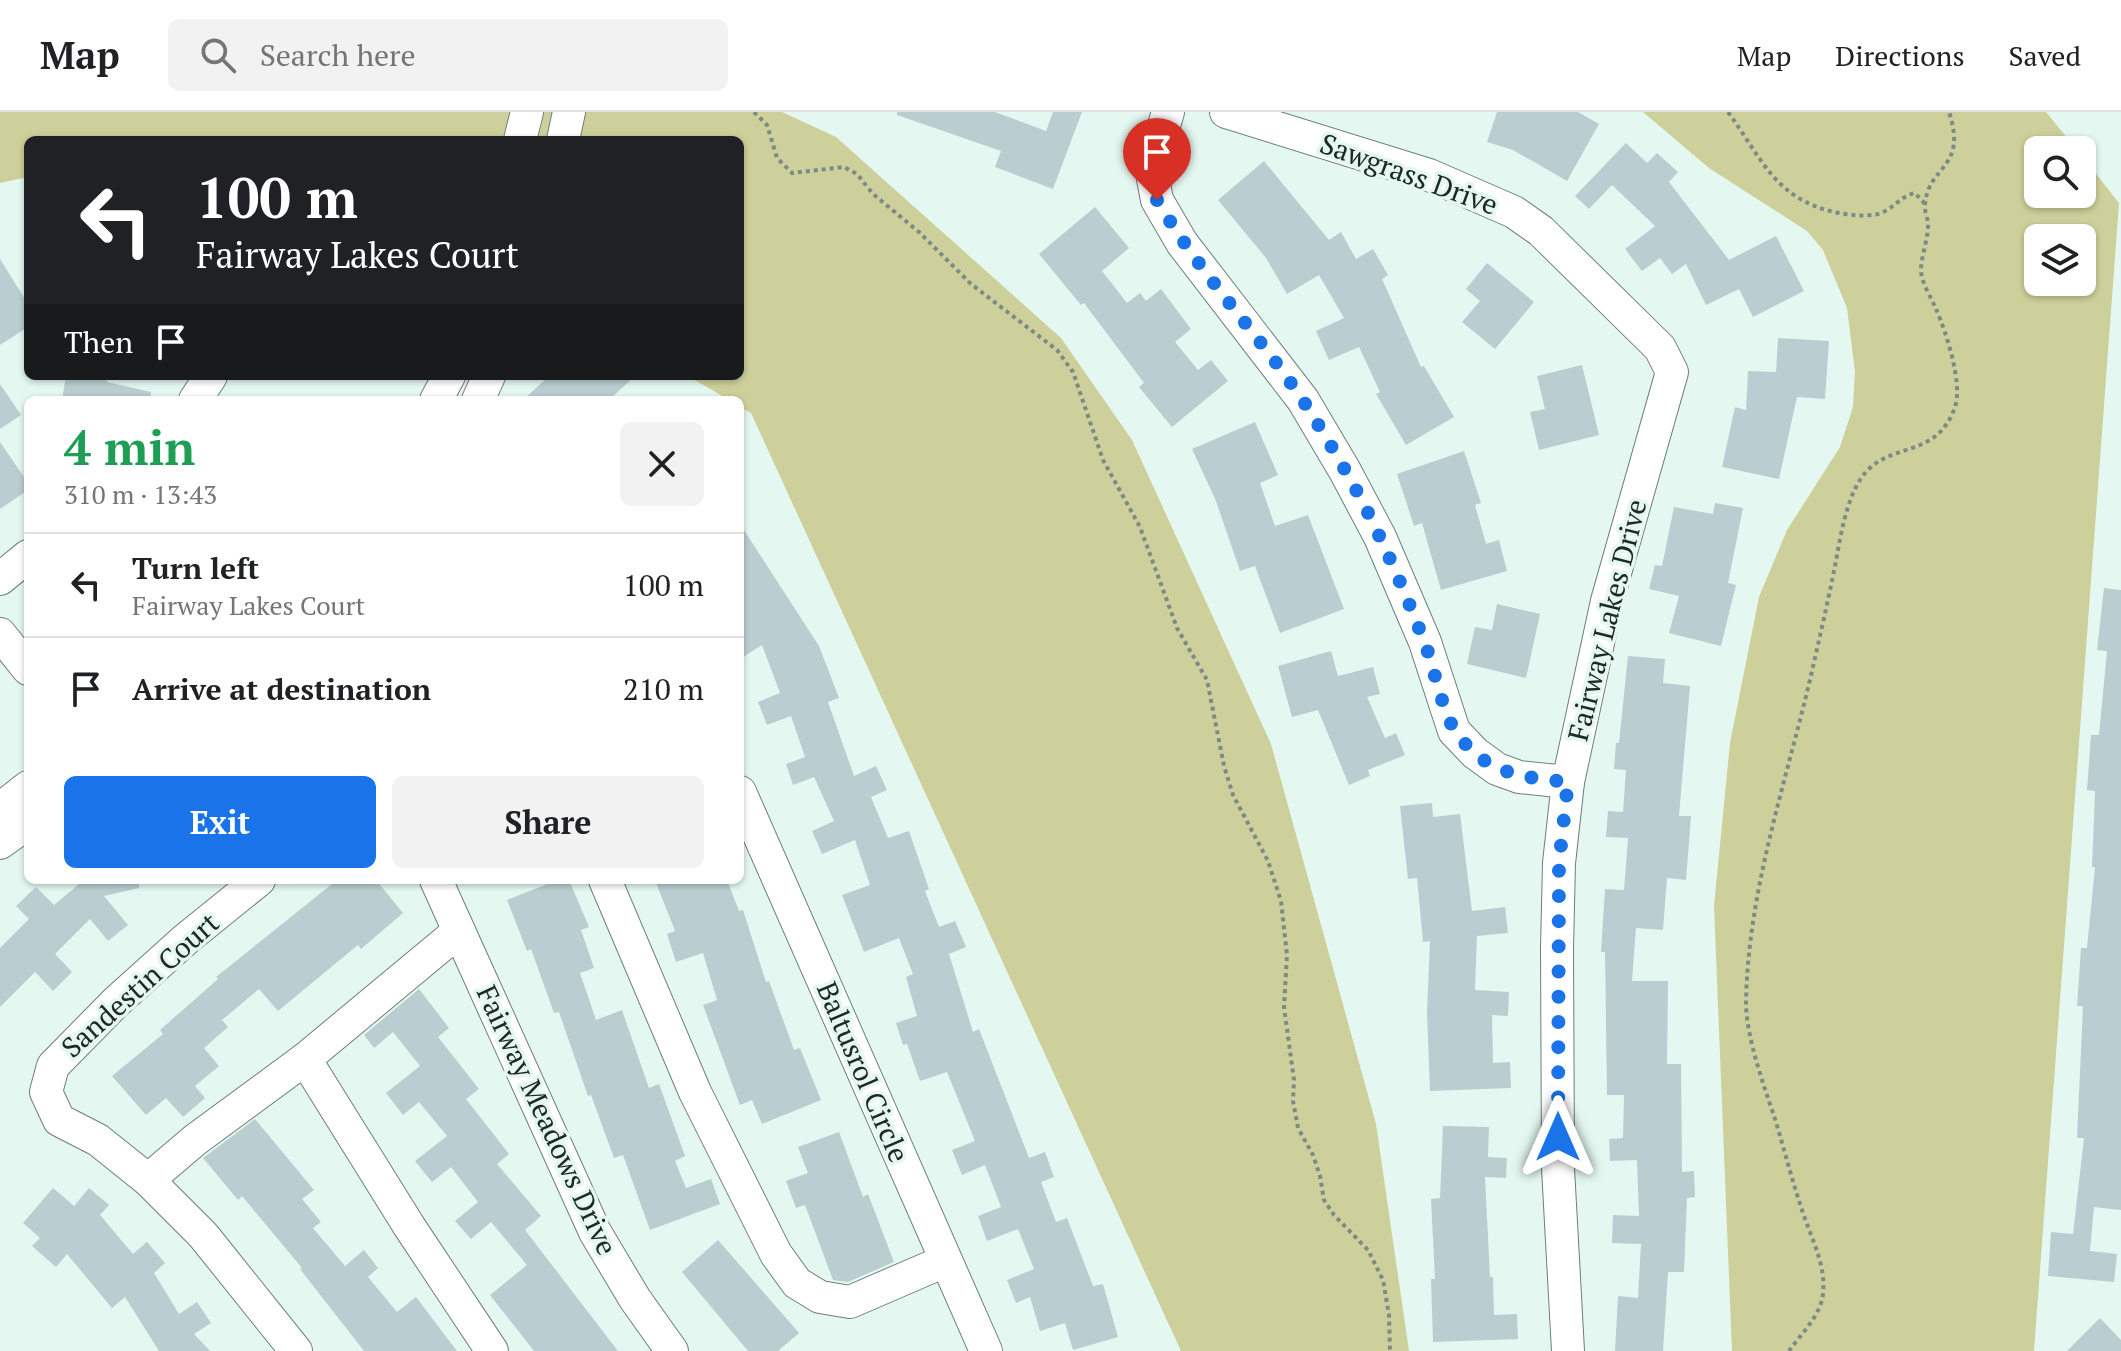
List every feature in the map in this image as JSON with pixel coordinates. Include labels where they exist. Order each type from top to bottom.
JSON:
[{"type":"street","points":[[521,136],[527,112]]},
{"type":"street","points":[[564,136],[569,112]]},
{"type":"street","points":[[1168,112],[1151,168],[1157,200],[1182,243],[1303,400],[1345,471],[1380,537],[1425,642],[1454,731],[1475,753],[1497,769],[1519,777],[1568,782]]},
{"type":"street","name":"Sawgrass Drive","points":[[1226,112],[1429,175],[1514,212],[1541,231],[1660,348],[1672,372]]},
{"type":"street","name":"Fairway Lakes Drive","points":[[1568,1351],[1558,1168],[1559,863],[1568,782],[1607,601],[1672,372]]},
{"type":"street","points":[[0,579],[24,559]]},
{"type":"street","points":[[0,634],[24,664]]},
{"type":"street","points":[[0,809],[24,790]]},
{"type":"street","name":"Baltusrol Circle","points":[[744,801],[986,1351]]},
{"type":"street","points":[[0,843],[24,826]]},
{"type":"street","name":"Sandestin Court","points":[[148,1180],[98,1140],[59,1120],[46,1092],[53,1066],[116,1002],[186,939],[254,884]]},
{"type":"street","name":"Fairway Meadows Drive","points":[[438,884],[595,1232],[635,1299],[672,1351]]},
{"type":"street","points":[[607,884],[695,1092],[776,1254],[797,1283],[820,1297],[850,1302],[945,1261]]},
{"type":"street","points":[[296,1351],[203,1235],[148,1180],[195,1140],[305,1059],[459,931]]},
{"type":"street","points":[[305,1059],[409,1226],[492,1351]]},
{"type":"path","points":[[754,112],[767,125],[777,158],[792,173],[844,167],[857,174],[873,194],[919,232],[971,284],[1057,350],[1073,372],[1103,460],[1140,527],[1177,628],[1207,680],[1233,795],[1268,861],[1281,901],[1287,955],[1284,1007],[1298,1128],[1313,1155],[1324,1200],[1334,1215],[1368,1250],[1383,1280],[1389,1315],[1390,1351]]},
{"type":"path","points":[[1728,112],[1760,163],[1804,203],[1846,214],[1865,215],[1880,214],[1905,195],[1915,193],[1925,204]]},
{"type":"path","points":[[1789,1351],[1818,1311],[1823,1296],[1823,1269],[1758,1065],[1746,1007],[1748,958],[1759,888],[1807,692],[1843,526],[1856,487],[1868,469],[1881,458],[1898,451],[1919,448],[1935,439],[1948,424],[1956,403],[1953,365],[1938,313],[1921,271],[1928,223],[1925,204],[1932,185],[1954,153],[1955,137],[1949,112]]},
{"type":"green space","points":[[0,112],[782,112],[836,137],[1061,338],[1132,440],[1271,744],[1376,1124],[1409,1351],[1181,1351],[751,413],[744,409],[744,396],[722,396],[695,380],[744,380],[744,136],[24,136],[24,178],[0,183]]},
{"type":"green space","points":[[1643,112],[2046,112],[2066,136],[2024,136],[2024,208],[2096,208],[2096,174],[2119,203],[2034,1351],[1732,1351],[1714,906],[1730,743],[1759,597],[1787,530],[1840,447],[1853,407],[1855,372],[1847,308],[1823,250],[1807,231],[1709,168]]},
{"type":"building","points":[[897,112],[995,112],[1046,131],[1053,112],[1082,112],[1053,189],[995,167],[1001,151],[897,115]]},
{"type":"building","points":[[1497,112],[1578,112],[1599,124],[1567,181],[1513,150],[1487,142]]},
{"type":"building","points":[[1626,143],[1647,163],[1657,153],[1678,172],[1669,182],[1729,260],[1776,236],[1804,291],[1753,317],[1739,289],[1706,305],[1686,264],[1672,274],[1660,258],[1642,271],[1625,249],[1655,226],[1612,185],[1589,209],[1575,196]]},
{"type":"building","points":[[1264,161],[1329,240],[1341,232],[1356,259],[1373,249],[1388,275],[1382,279],[1421,367],[1424,366],[1454,417],[1406,445],[1376,394],[1380,392],[1359,347],[1329,360],[1316,331],[1344,318],[1319,275],[1287,294],[1266,258],[1218,200]]},
{"type":"building","points":[[1095,207],[1129,248],[1102,271],[1127,303],[1140,293],[1146,301],[1161,289],[1191,329],[1175,342],[1198,370],[1211,360],[1228,381],[1172,427],[1139,387],[1144,383],[1084,303],[1081,305],[1039,254]]},
{"type":"building","points":[[0,259],[24,298],[24,330],[0,345]]},
{"type":"building","points":[[1487,263],[1534,302],[1495,349],[1462,322],[1480,301],[1466,289]]},
{"type":"building","points":[[1778,338],[1829,341],[1825,399],[1797,397],[1779,479],[1722,467],[1735,407],[1746,410],[1748,371],[1776,372]]},
{"type":"building","points":[[1582,365],[1599,435],[1539,450],[1530,412],[1545,409],[1537,376]]},
{"type":"building","points":[[65,380],[107,380],[151,392],[150,396],[63,396]]},
{"type":"building","points":[[545,380],[631,380],[613,396],[527,396]]},
{"type":"building","points":[[0,384],[21,415],[0,429]]},
{"type":"building","points":[[1255,422],[1278,475],[1260,483],[1275,526],[1308,515],[1344,609],[1280,633],[1255,566],[1240,571],[1216,501],[1192,449]]},
{"type":"building","points":[[0,442],[24,477],[24,493],[0,509]]},
{"type":"building","points":[[1464,451],[1481,503],[1475,505],[1486,544],[1499,540],[1507,571],[1441,590],[1422,523],[1414,526],[1397,474]]},
{"type":"building","points":[[1715,503],[1743,508],[1728,583],[1736,585],[1721,646],[1669,633],[1679,596],[1649,589],[1655,565],[1662,566],[1674,507],[1713,514]]},
{"type":"building","points":[[744,530],[819,646],[839,698],[828,702],[854,776],[876,766],[887,790],[871,797],[888,838],[909,831],[929,889],[925,891],[939,927],[955,921],[966,947],[949,954],[973,1032],[979,1029],[1029,1158],[1045,1152],[1054,1177],[1041,1182],[1056,1222],[1067,1218],[1093,1286],[1103,1284],[1118,1337],[1073,1350],[1065,1323],[1040,1331],[1030,1297],[1016,1303],[1007,1280],[1034,1269],[1018,1229],[987,1241],[978,1216],[1001,1207],[985,1165],[962,1175],[952,1150],[975,1141],[947,1072],[920,1081],[907,1044],[903,1045],[896,1023],[917,1016],[906,977],[913,974],[899,938],[864,952],[842,895],[870,885],[855,840],[822,854],[812,831],[834,821],[814,777],[793,785],[786,764],[805,757],[791,716],[767,725],[758,702],[780,693],[762,645],[744,656]]},
{"type":"building","points":[[2104,588],[2121,590],[2121,1210],[2094,1207],[2090,1251],[2117,1254],[2114,1282],[2048,1276],[2051,1232],[2073,1234],[2084,1138],[2077,1138],[2083,1006],[2077,1006],[2081,948],[2087,948],[2095,867],[2092,867],[2095,791],[2087,790],[2091,735],[2099,735],[2107,651],[2097,650]]},
{"type":"building","points":[[1497,604],[1540,614],[1526,678],[1467,664],[1475,627],[1492,630]]},
{"type":"building","points":[[1331,651],[1338,676],[1373,667],[1380,694],[1367,697],[1385,738],[1396,733],[1405,755],[1368,770],[1370,776],[1349,785],[1318,710],[1292,717],[1278,666]]},
{"type":"building","points":[[1628,656],[1665,659],[1663,683],[1690,686],[1679,816],[1691,816],[1686,880],[1667,878],[1663,930],[1636,928],[1632,981],[1668,981],[1667,1064],[1681,1064],[1682,1172],[1694,1171],[1695,1197],[1687,1198],[1684,1272],[1668,1272],[1663,1351],[1615,1351],[1618,1296],[1638,1298],[1641,1244],[1612,1243],[1613,1215],[1639,1216],[1637,1160],[1610,1161],[1609,1139],[1623,1138],[1624,1095],[1607,1095],[1605,952],[1601,952],[1605,889],[1624,890],[1628,838],[1606,837],[1608,811],[1623,812],[1626,770],[1614,769]]},
{"type":"building","points":[[1432,803],[1433,817],[1460,814],[1472,911],[1505,907],[1508,933],[1477,936],[1475,990],[1509,992],[1508,1016],[1492,1015],[1493,1063],[1510,1062],[1511,1088],[1430,1091],[1427,1012],[1430,941],[1423,942],[1417,878],[1408,879],[1400,806]]},
{"type":"building","points":[[79,884],[139,884],[139,888],[104,896],[128,925],[108,941],[90,919],[55,954],[72,972],[53,991],[35,972],[0,1007],[0,948],[29,919],[16,906],[36,887],[54,905]]},
{"type":"building","points":[[332,884],[379,884],[403,913],[361,949],[358,945],[278,1011],[259,989],[222,1020],[228,1027],[204,1048],[219,1066],[195,1086],[205,1098],[183,1117],[166,1098],[146,1115],[112,1076],[163,1034],[160,1030],[218,979],[216,977]]},
{"type":"building","points":[[548,884],[571,884],[589,927],[581,930],[594,968],[580,973],[596,1020],[622,1010],[649,1088],[659,1084],[685,1156],[675,1161],[686,1188],[711,1179],[720,1204],[650,1230],[623,1155],[614,1158],[591,1095],[588,1096],[559,1012],[554,1013],[531,949],[527,951],[507,900]]},
{"type":"building","points":[[657,884],[729,884],[739,911],[743,910],[766,982],[769,981],[794,1050],[800,1048],[821,1100],[762,1124],[752,1100],[740,1105],[703,1005],[717,1000],[703,953],[676,962],[667,934],[675,931]]},
{"type":"building","points":[[419,989],[449,1028],[438,1037],[479,1089],[466,1099],[509,1154],[497,1164],[541,1216],[525,1230],[618,1351],[534,1351],[490,1295],[527,1265],[491,1222],[471,1239],[455,1221],[478,1202],[451,1167],[432,1182],[415,1161],[447,1136],[419,1102],[403,1115],[386,1093],[420,1066],[393,1032],[374,1048],[364,1035]]},
{"type":"building","points":[[255,1119],[314,1190],[302,1199],[321,1222],[313,1228],[345,1266],[364,1250],[378,1268],[368,1277],[397,1312],[416,1297],[457,1351],[364,1351],[302,1268],[242,1196],[238,1200],[203,1158]]},
{"type":"building","points":[[1443,1126],[1489,1127],[1488,1157],[1507,1158],[1506,1178],[1485,1177],[1490,1277],[1493,1277],[1494,1315],[1517,1314],[1518,1339],[1433,1342],[1431,1279],[1435,1279],[1431,1199],[1440,1198]]},
{"type":"building","points":[[839,1132],[863,1197],[868,1194],[894,1262],[848,1282],[833,1280],[805,1205],[796,1208],[786,1181],[808,1173],[798,1147]]},
{"type":"building","points":[[53,1188],[74,1206],[89,1188],[109,1205],[100,1215],[133,1254],[147,1242],[165,1263],[154,1273],[179,1314],[197,1302],[211,1323],[194,1334],[210,1351],[159,1351],[125,1297],[112,1308],[67,1254],[56,1267],[32,1246],[40,1238],[23,1223]]},
{"type":"building","points":[[718,1240],[799,1333],[778,1351],[748,1351],[682,1272]]},
{"type":"building","points":[[2100,1318],[2121,1340],[2121,1351],[2067,1351]]},
{"type":"route","points":[[1157,200],[1182,243],[1303,400],[1345,471],[1380,537],[1425,642],[1454,731],[1475,753],[1497,769],[1519,777],[1568,782],[1559,863],[1558,1137]]}]
